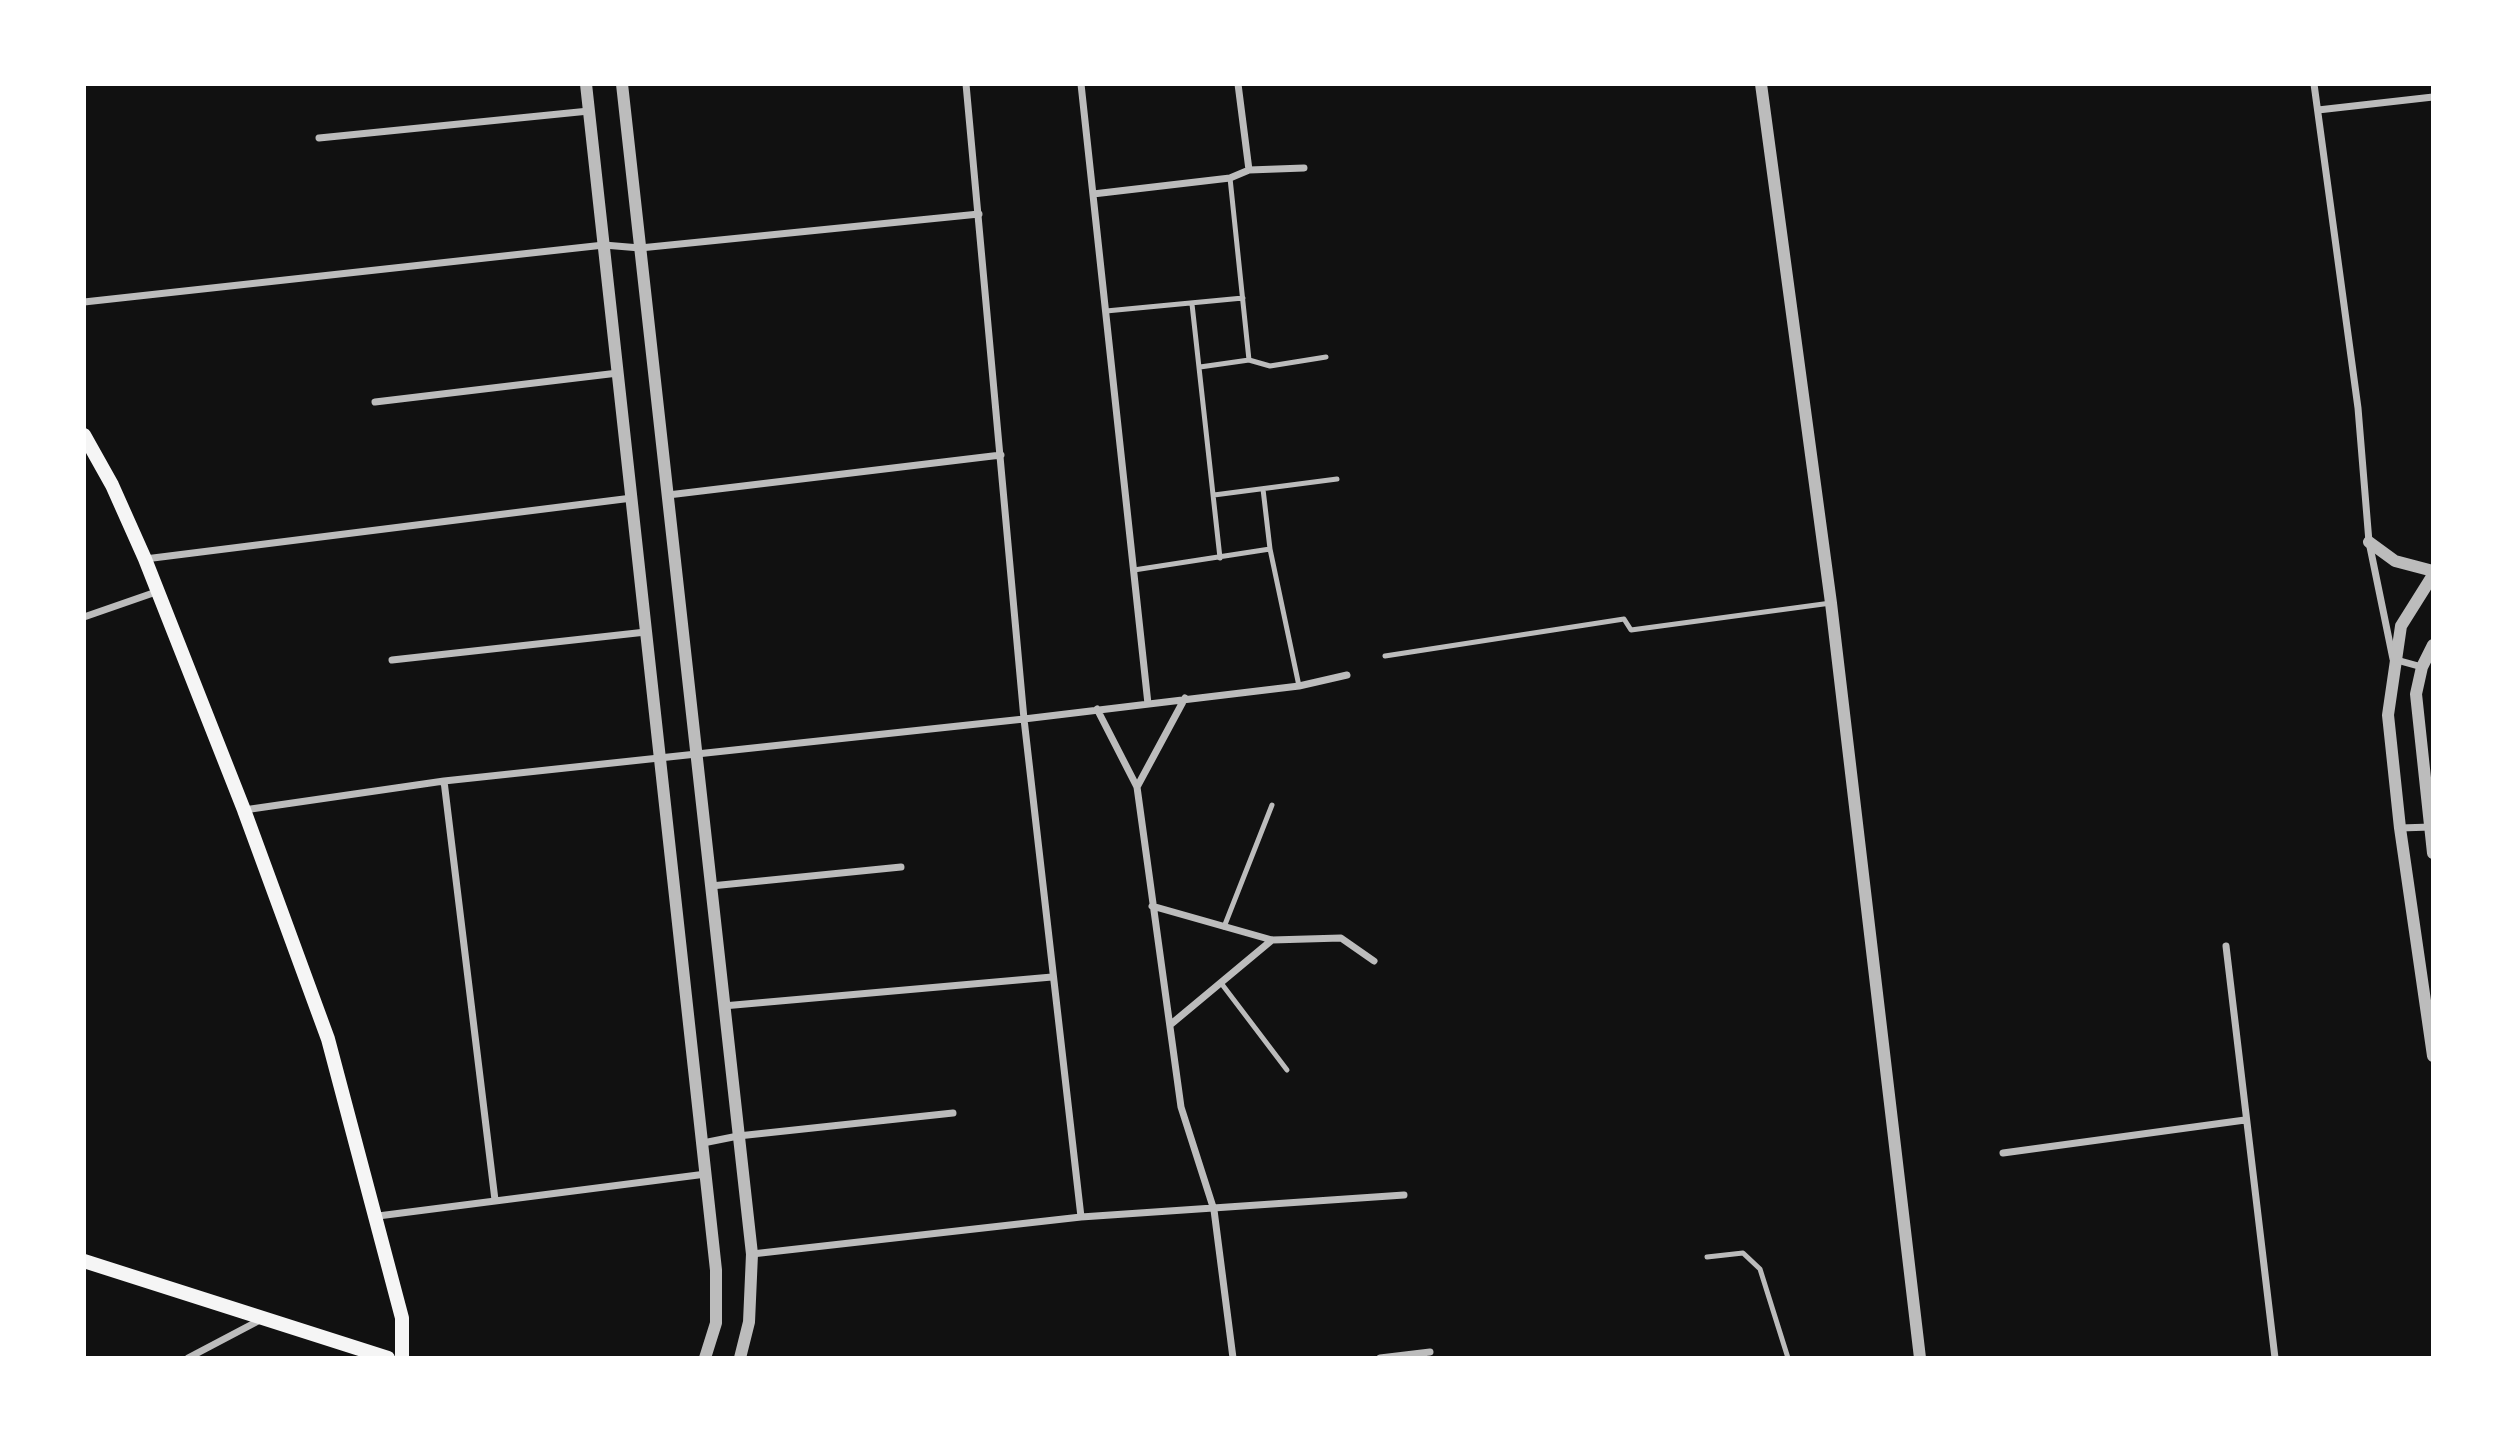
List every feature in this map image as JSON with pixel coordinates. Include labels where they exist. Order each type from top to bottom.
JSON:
[{"type":"main road","points":[[84,435],[145,559],[244,810],[328,1039],[378,1216],[402,1318],[402,1358]]},
{"type":"main road","points":[[84,1261],[388,1358]]},
{"type":"street","points":[[586,84],[716,1270],[716,1322],[705,1358]]},
{"type":"street","points":[[622,84],[752,1254],[749,1322],[740,1358]]},
{"type":"street","points":[[966,84],[1024,719],[1081,1217]]},
{"type":"street","points":[[1081,84],[1149,704]]},
{"type":"street","points":[[1238,84],[1249,170]]},
{"type":"street","points":[[1761,84],[1831,603],[1920,1358]]},
{"type":"street","points":[[2314,84],[2358,408],[2369,542],[2393,659]]},
{"type":"street","points":[[2318,110],[2433,97]]},
{"type":"street","points":[[319,138],[589,111]]},
{"type":"street","points":[[1093,194],[1230,178],[1249,170],[1304,168]]},
{"type":"street","points":[[84,302],[604,245],[640,248],[979,214]]},
{"type":"street","points":[[375,402],[618,373]]},
{"type":"street","points":[[668,495],[1001,455]]},
{"type":"street","points":[[145,559],[632,498]]},
{"type":"street","points":[[2369,542],[2395,561],[2433,573],[2401,626],[2393,659],[2388,715],[2400,828],[2433,1056]]},
{"type":"street","points":[[84,617],[156,592]]},
{"type":"street","points":[[393,660],[646,632]]},
{"type":"street","points":[[2433,645],[2422,667],[2416,694],[2433,853]]},
{"type":"street","points":[[2393,659],[2422,667]]},
{"type":"street","points":[[244,810],[444,781],[1024,719],[1299,686],[1347,675]]},
{"type":"street","points":[[1137,787],[1185,698]]},
{"type":"street","points":[[1097,709],[1137,787],[1181,1107],[1214,1210],[1233,1358]]},
{"type":"street","points":[[444,781],[495,1200]]},
{"type":"street","points":[[2400,828],[2431,827]]},
{"type":"street","points":[[711,886],[901,867]]},
{"type":"street","points":[[1152,906],[1272,940],[1341,938],[1374,961]]},
{"type":"street","points":[[1170,1025],[1272,940]]},
{"type":"street","points":[[2226,946],[2275,1358]]},
{"type":"street","points":[[723,1006],[1052,976]]},
{"type":"street","points":[[703,1143],[738,1136],[953,1113]]},
{"type":"street","points":[[2003,1153],[2245,1120]]},
{"type":"street","points":[[378,1216],[706,1174]]},
{"type":"street","points":[[752,1254],[1081,1217],[1404,1195]]},
{"type":"street","points":[[188,1358],[266,1317]]},
{"type":"street","points":[[1380,1358],[1430,1352]]},
{"type":"lane","points":[[1230,178],[1249,360]]},
{"type":"lane","points":[[1106,312],[1242,298]]},
{"type":"lane","points":[[1192,304],[1220,558]]},
{"type":"lane","points":[[1200,367],[1249,360],[1270,366],[1326,357]]},
{"type":"lane","points":[[1214,495],[1337,478]]},
{"type":"lane","points":[[1263,489],[1270,549],[1299,686]]},
{"type":"lane","points":[[1134,569],[1270,549]]},
{"type":"lane","points":[[1385,656],[1624,619],[1631,630],[1831,603]]},
{"type":"lane","points":[[1224,927],[1272,805]]},
{"type":"lane","points":[[1221,983],[1287,1070]]},
{"type":"lane","points":[[1707,1257],[1743,1253],[1760,1269],[1788,1358]]}]
